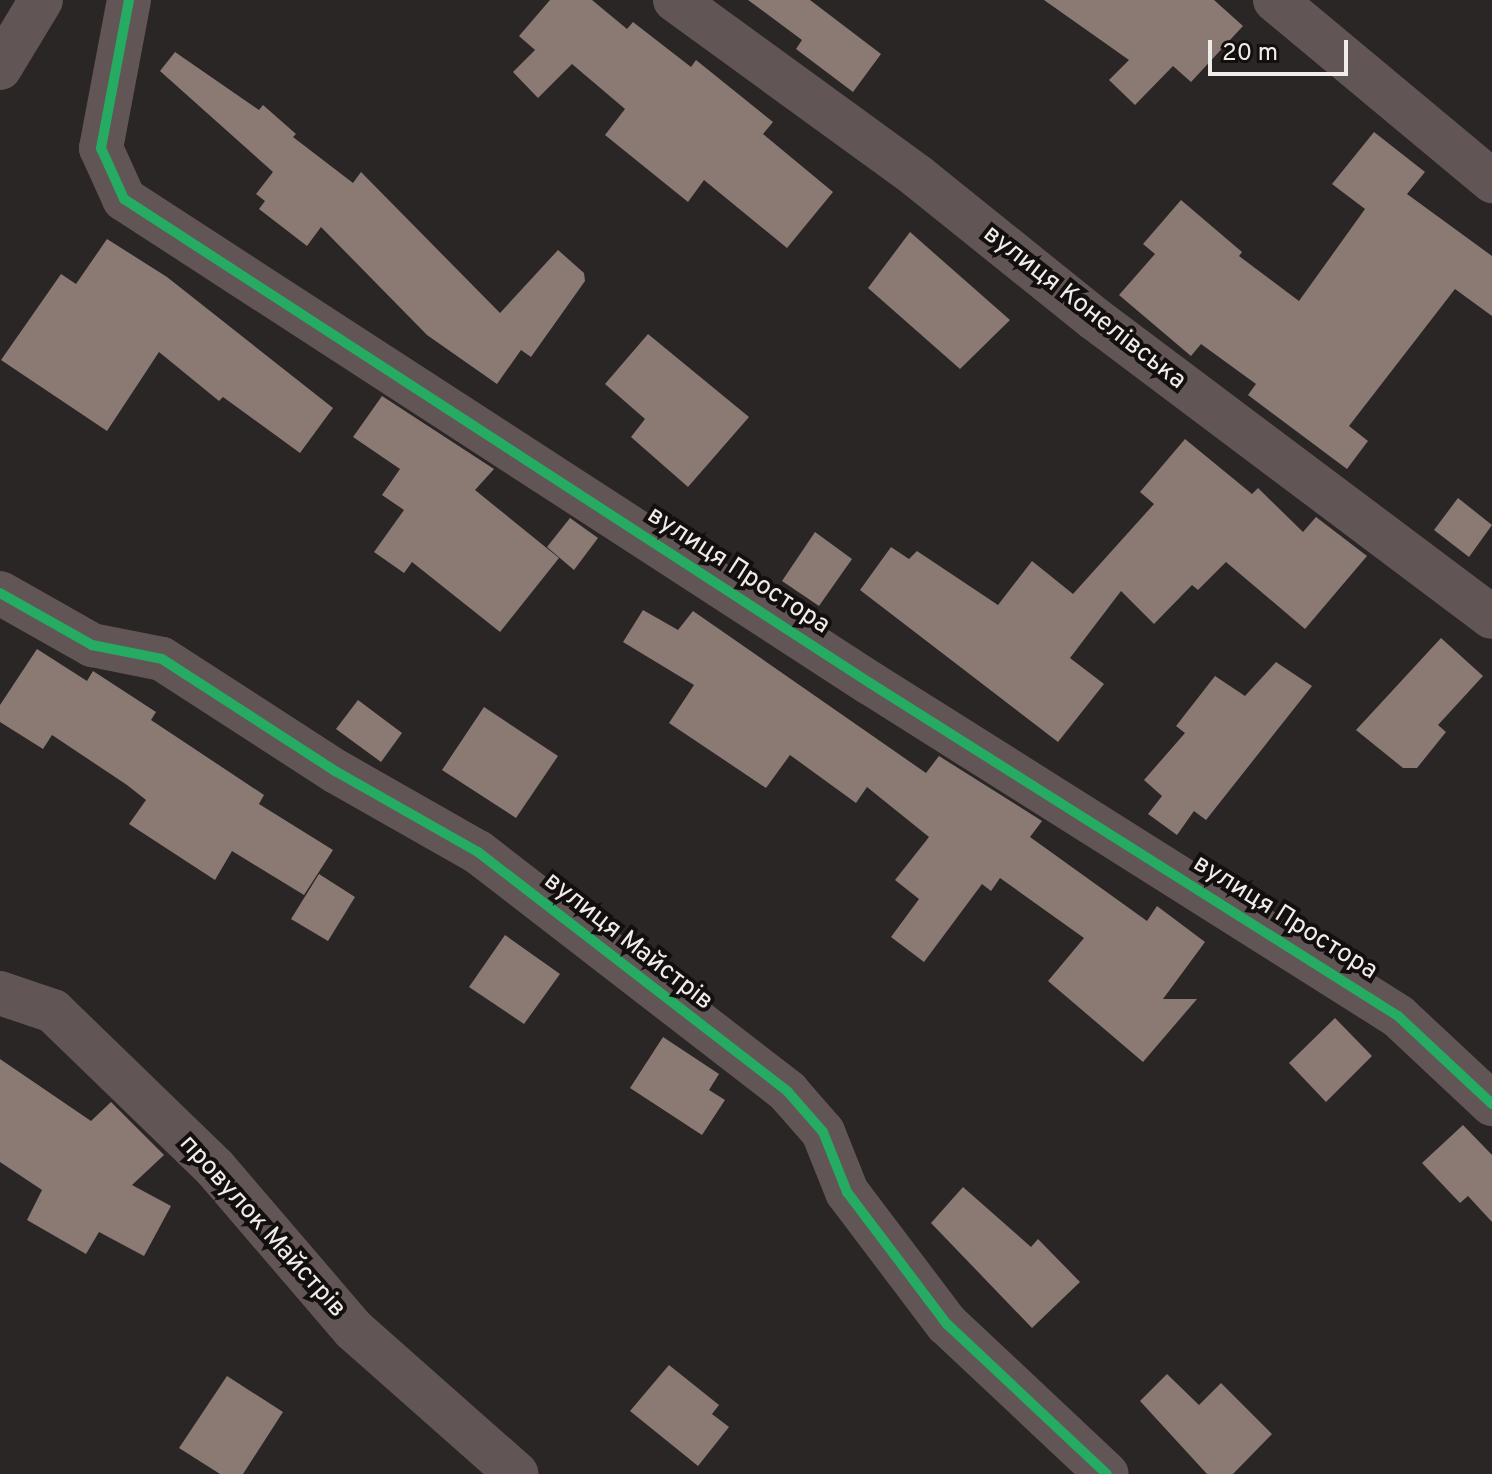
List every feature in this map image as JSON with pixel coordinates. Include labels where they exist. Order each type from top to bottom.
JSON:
[{"type":"street","points":[[0,68],[41,0]]},
{"type":"street","name":"вулиця Простора","points":[[129,0],[101,148],[124,199],[870,683],[1398,1016],[1492,1104]]},
{"type":"street","name":"вулиця Конелівська","points":[[675,0],[917,176],[1095,319],[1492,617]]},
{"type":"street","points":[[1275,0],[1492,181]]},
{"type":"street","name":"вулиця Майстрів","points":[[0,593],[92,645],[162,659],[337,772],[478,852],[788,1092],[823,1132],[847,1192],[947,1324],[1107,1474]]},
{"type":"street","name":"провулок Майстрів","points":[[0,993],[53,1011],[215,1168],[354,1330],[517,1474]]},
{"type":"building","points":[[550,0],[592,0],[627,29],[633,22],[691,67],[696,60],[773,122],[763,134],[833,192],[787,248],[704,180],[688,202],[605,135],[625,109],[572,64],[538,98],[513,72],[535,50],[519,36]]},
{"type":"building","points":[[748,0],[810,0],[881,54],[853,92],[796,49],[802,40]]},
{"type":"building","points":[[1044,0],[1214,0],[1243,26],[1191,82],[1173,66],[1135,105],[1109,80],[1129,60]]},
{"type":"building","points":[[175,52],[259,110],[263,105],[296,134],[293,137],[353,183],[361,172],[500,313],[558,250],[584,273],[585,281],[531,357],[521,350],[497,384],[427,335],[321,227],[307,246],[259,209],[265,201],[256,194],[273,172],[160,71]]},
{"type":"building","points":[[1374,132],[1425,172],[1407,194],[1492,256],[1492,316],[1455,289],[1349,426],[1368,441],[1347,469],[1248,395],[1256,384],[1201,344],[1191,356],[1119,295],[1155,254],[1143,244],[1181,200],[1242,252],[1239,256],[1299,301],[1365,209],[1332,184]]},
{"type":"building","points":[[910,232],[1010,320],[960,369],[868,288]]},
{"type":"building","points":[[107,239],[167,277],[333,408],[300,453],[223,397],[219,401],[159,352],[107,431],[1,360],[61,274],[76,284]]},
{"type":"building","points":[[648,334],[749,417],[688,487],[631,437],[645,419],[605,384]]},
{"type":"building","points":[[382,396],[494,469],[475,490],[559,558],[500,632],[412,562],[404,573],[374,552],[404,510],[382,495],[400,469],[353,437]]},
{"type":"building","points":[[1185,439],[1252,494],[1258,488],[1303,532],[1316,517],[1367,556],[1305,629],[1226,562],[1198,590],[1192,585],[1154,624],[1121,591],[1070,658],[1104,684],[1058,742],[860,590],[891,547],[909,559],[917,551],[998,605],[1032,561],[1073,594],[1154,504],[1140,492]]},
{"type":"building","points":[[1458,498],[1492,525],[1469,557],[1434,530]]},
{"type":"building","points":[[570,518],[598,538],[574,570],[547,547]]},
{"type":"building","points":[[815,532],[852,559],[819,606],[782,581]]},
{"type":"building","points":[[643,610],[678,630],[693,611],[926,773],[939,756],[1042,821],[1030,837],[1147,921],[1157,906],[1205,942],[1163,999],[1197,999],[1143,1062],[1048,981],[1084,938],[1000,878],[991,891],[982,884],[924,962],[891,937],[919,899],[895,880],[929,837],[867,787],[856,803],[790,755],[766,788],[669,723],[694,685],[623,642]]},
{"type":"building","points":[[1441,638],[1483,676],[1438,725],[1446,732],[1417,768],[1403,768],[1356,730]]},
{"type":"building","points":[[37,649],[87,681],[93,671],[156,712],[151,720],[264,795],[259,804],[333,850],[304,895],[232,851],[215,880],[129,824],[146,800],[127,785],[52,735],[43,749],[0,722],[0,705]]},
{"type":"building","points":[[1276,662],[1312,686],[1206,820],[1194,811],[1177,835],[1148,814],[1162,796],[1144,780],[1185,733],[1176,726],[1215,676],[1245,696]]},
{"type":"building","points":[[358,700],[402,733],[381,762],[336,729]]},
{"type":"building","points":[[484,707],[558,756],[516,818],[442,770]]},
{"type":"building","points":[[319,874],[355,897],[328,941],[291,919]]},
{"type":"building","points":[[505,935],[560,974],[524,1024],[469,987]]},
{"type":"building","points":[[1335,1018],[1372,1056],[1326,1102],[1289,1063]]},
{"type":"building","points":[[663,1037],[719,1074],[709,1090],[725,1100],[702,1135],[630,1088]]},
{"type":"building","points":[[0,1059],[91,1121],[111,1102],[164,1155],[132,1185],[171,1206],[144,1256],[99,1232],[86,1254],[27,1220],[42,1190],[0,1162]]},
{"type":"building","points":[[1463,1125],[1492,1155],[1492,1222],[1468,1196],[1460,1203],[1422,1163]]},
{"type":"building","points":[[963,1187],[1031,1247],[1038,1239],[1080,1282],[1032,1328],[931,1223]]},
{"type":"building","points":[[669,1365],[719,1405],[712,1414],[729,1427],[698,1466],[630,1411]]},
{"type":"building","points":[[1167,1374],[1199,1405],[1221,1383],[1272,1434],[1233,1474],[1207,1474],[1140,1401]]},
{"type":"building","points":[[227,1376],[283,1412],[243,1474],[220,1474],[179,1448]]},
{"type":"cycle path","points":[[129,0],[101,148],[124,199],[870,683],[1398,1016],[1492,1104]]},
{"type":"cycle path","points":[[0,593],[92,645],[162,659],[337,772],[478,852],[788,1092],[823,1132],[847,1192],[947,1324],[1107,1474]]}]
